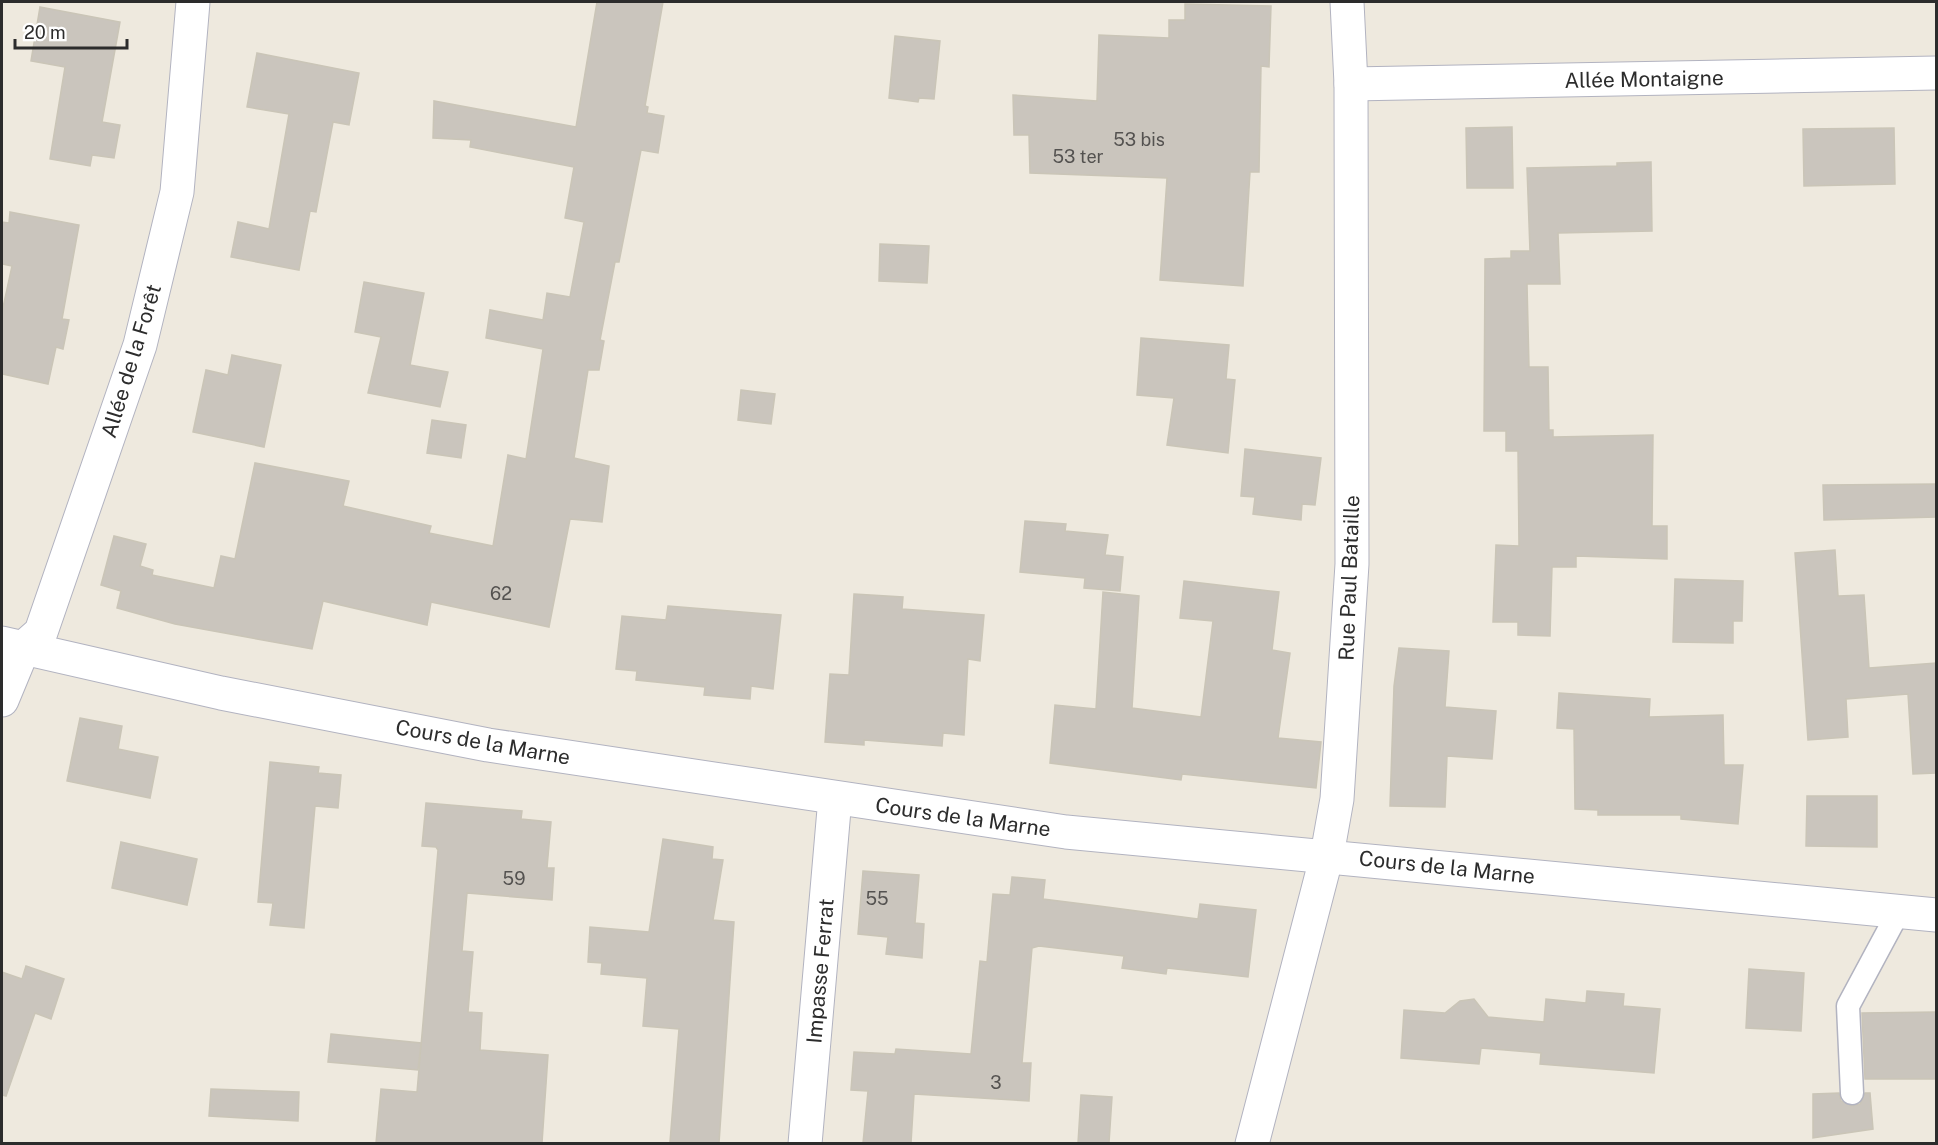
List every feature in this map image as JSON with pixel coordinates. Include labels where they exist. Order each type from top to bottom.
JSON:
[{"type":"street","name":"Allée de la Forêt","points":[[2,700],[13,645],[41,632],[140,345],[177,192],[193,2]]},
{"type":"street","name":"Rue Paul Bataille","points":[[1252,1143],[1327,855],[1337,799],[1352,564],[1351,84],[1347,2]]},
{"type":"street","name":"Allée Montaigne","points":[[1351,84],[1936,74]]},
{"type":"street","name":"Cours de la Marne","points":[[13,645],[221,693],[488,745],[1066,832],[1327,855],[1936,915]]},
{"type":"street","name":"Impasse Ferrat","points":[[805,1143],[834,798]]},
{"type":"lane","points":[[1852,1093],[1848,1006],[1899,911]]},
{"type":"building","points":[[597,2],[663,2],[645,106],[648,107],[647,113],[664,116],[658,153],[641,150],[619,262],[615,262],[600,340],[604,341],[599,370],[588,370],[574,458],[609,466],[602,522],[570,519],[549,627],[431,602],[427,625],[323,601],[312,649],[175,624],[117,608],[121,591],[101,585],[114,536],[146,544],[140,566],[153,570],[152,575],[214,588],[221,556],[235,559],[255,463],[349,481],[343,506],[431,526],[429,533],[493,546],[508,455],[526,459],[543,349],[486,338],[490,310],[543,320],[547,293],[570,297],[584,222],[565,218],[574,167],[470,147],[471,140],[433,138],[434,101],[576,127]]},
{"type":"building","points":[[1185,4],[1271,6],[1269,67],[1261,66],[1259,172],[1250,172],[1243,286],[1160,280],[1167,178],[1030,173],[1029,135],[1014,135],[1013,95],[1097,101],[1099,35],[1169,38],[1169,20],[1185,20]]},
{"type":"building","points":[[40,7],[120,22],[102,122],[120,125],[114,158],[92,155],[90,166],[50,159],[65,67],[31,61]]},
{"type":"building","points":[[895,36],[940,41],[934,99],[919,98],[918,102],[889,98]]},
{"type":"building","points":[[257,53],[359,73],[349,125],[333,122],[316,212],[310,211],[299,270],[231,257],[238,222],[269,229],[289,114],[247,107]]},
{"type":"building","points":[[1512,127],[1513,188],[1467,188],[1466,128]]},
{"type":"building","points":[[1894,128],[1895,184],[1804,186],[1803,129]]},
{"type":"building","points":[[1651,162],[1652,231],[1558,233],[1560,284],[1527,284],[1529,367],[1548,367],[1549,430],[1553,430],[1553,437],[1653,435],[1652,526],[1667,526],[1667,559],[1576,556],[1576,567],[1552,567],[1550,636],[1518,635],[1518,622],[1493,622],[1496,545],[1519,546],[1518,451],[1506,451],[1506,431],[1484,431],[1485,259],[1511,258],[1511,251],[1530,251],[1527,168],[1617,166],[1617,163]]},
{"type":"building","points":[[10,212],[79,225],[62,319],[69,320],[63,349],[56,347],[48,384],[2,374],[2,312],[12,266],[2,264],[2,222],[9,223]]},
{"type":"building","points":[[880,244],[929,246],[927,283],[879,281]]},
{"type":"building","points":[[364,282],[424,293],[410,365],[448,372],[440,407],[368,393],[381,337],[355,332]]},
{"type":"building","points":[[1141,338],[1229,345],[1226,379],[1235,380],[1228,453],[1167,445],[1174,398],[1137,395]]},
{"type":"building","points":[[232,355],[281,365],[264,447],[193,432],[206,370],[228,375]]},
{"type":"building","points":[[741,390],[775,394],[771,424],[738,420]]},
{"type":"building","points":[[432,420],[466,425],[461,458],[427,453]]},
{"type":"building","points":[[1245,449],[1321,458],[1315,505],[1302,504],[1301,520],[1253,514],[1255,497],[1241,496]]},
{"type":"building","points":[[1936,484],[1936,517],[1824,520],[1823,485]]},
{"type":"building","points":[[1025,521],[1066,524],[1065,531],[1108,535],[1105,555],[1123,557],[1120,591],[1084,588],[1085,578],[1020,572]]},
{"type":"building","points":[[1835,550],[1838,596],[1864,595],[1869,668],[1936,663],[1936,773],[1913,774],[1908,694],[1846,699],[1848,737],[1808,740],[1795,553]]},
{"type":"building","points":[[1675,579],[1743,581],[1742,621],[1733,621],[1733,643],[1673,642]]},
{"type":"building","points":[[1184,581],[1279,592],[1272,650],[1290,653],[1278,738],[1321,742],[1316,788],[1182,774],[1181,780],[1050,763],[1055,705],[1096,709],[1103,592],[1139,596],[1132,708],[1201,717],[1213,621],[1180,618]]},
{"type":"building","points":[[854,594],[903,597],[902,609],[984,615],[980,661],[968,659],[964,735],[943,733],[942,746],[864,740],[864,745],[825,742],[830,674],[849,675]]},
{"type":"building","points":[[668,606],[781,615],[773,689],[751,686],[750,699],[704,695],[705,687],[636,680],[637,671],[616,669],[622,616],[666,620]]},
{"type":"building","points":[[1399,648],[1449,651],[1445,707],[1496,711],[1492,759],[1447,756],[1445,807],[1390,806],[1394,686]]},
{"type":"building","points":[[1559,693],[1650,699],[1649,717],[1723,715],[1724,765],[1743,765],[1738,824],[1681,819],[1681,815],[1598,815],[1598,810],[1575,809],[1574,729],[1557,728]]},
{"type":"building","points":[[80,718],[122,726],[118,749],[158,757],[150,798],[67,781]]},
{"type":"building","points":[[270,762],[319,767],[318,773],[341,775],[338,808],[315,806],[304,928],[270,925],[273,903],[258,902]]},
{"type":"building","points":[[1807,796],[1877,796],[1877,847],[1806,846]]},
{"type":"building","points":[[426,803],[522,811],[521,819],[551,822],[547,868],[554,868],[552,900],[467,893],[462,951],[473,952],[468,1012],[482,1013],[480,1050],[548,1055],[542,1143],[376,1143],[381,1089],[417,1092],[438,850],[436,847],[422,846]]},
{"type":"building","points":[[663,839],[713,847],[712,859],[723,860],[713,920],[734,922],[719,1143],[670,1142],[679,1029],[643,1026],[647,978],[601,974],[602,963],[588,962],[590,927],[649,932]]},
{"type":"building","points":[[121,842],[197,859],[187,905],[112,888]]},
{"type":"building","points":[[863,871],[919,875],[915,923],[924,924],[922,958],[886,954],[888,937],[858,934]]},
{"type":"building","points":[[1012,877],[1045,880],[1043,899],[1198,919],[1200,904],[1256,910],[1248,977],[1167,968],[1166,974],[1122,968],[1124,956],[1039,946],[1032,948],[1022,1063],[1031,1063],[1029,1101],[914,1094],[911,1143],[863,1143],[868,1091],[851,1090],[854,1052],[895,1054],[896,1049],[971,1054],[980,961],[987,962],[993,894],[1010,895]]},
{"type":"building","points":[[26,966],[64,979],[51,1019],[35,1013],[6,1096],[2,1095],[2,972],[22,979]]},
{"type":"building","points":[[1749,969],[1804,973],[1801,1031],[1746,1028]]},
{"type":"building","points":[[1587,991],[1624,994],[1623,1006],[1660,1009],[1654,1073],[1540,1064],[1541,1053],[1481,1048],[1479,1064],[1401,1058],[1404,1010],[1445,1013],[1460,1001],[1474,999],[1488,1017],[1544,1022],[1546,999],[1586,1003]]},
{"type":"building","points":[[1936,1012],[1936,1079],[1865,1079],[1862,1013]]},
{"type":"building","points":[[331,1034],[421,1043],[418,1070],[328,1062]]},
{"type":"building","points":[[211,1089],[299,1092],[298,1121],[209,1116]]},
{"type":"building","points":[[1839,1093],[1841,1101],[1852,1106],[1860,1104],[1865,1093],[1870,1093],[1873,1129],[1813,1138],[1813,1094]]},
{"type":"building","points":[[1081,1095],[1112,1097],[1109,1143],[1078,1143]]}]
